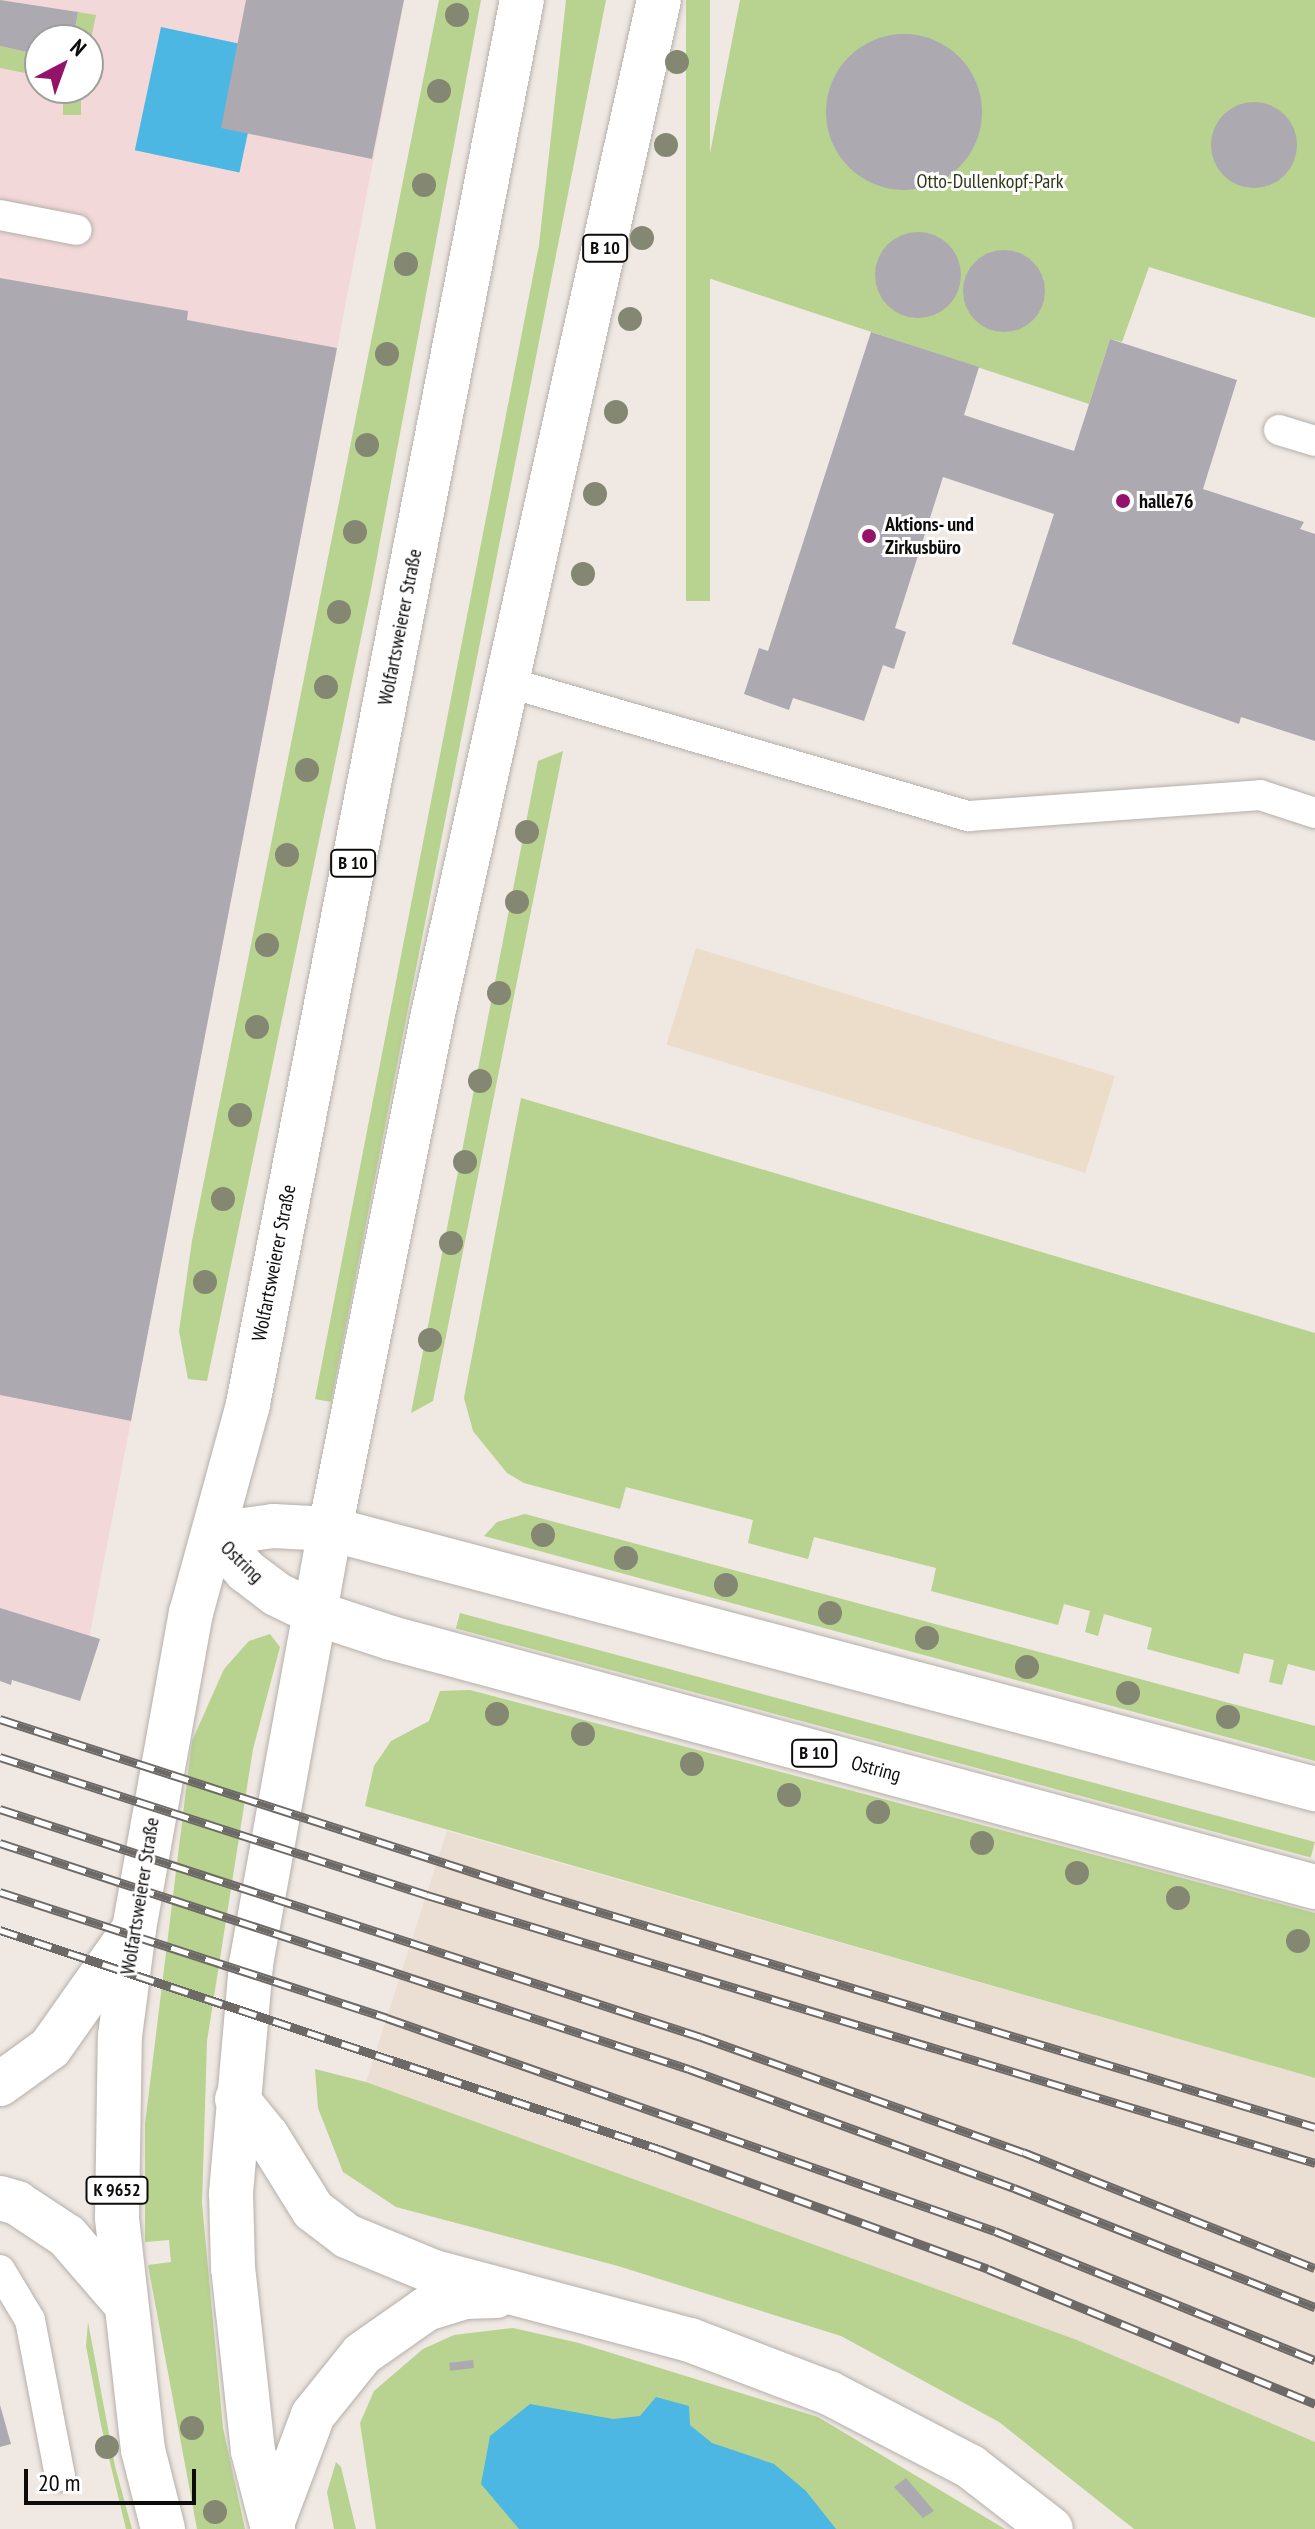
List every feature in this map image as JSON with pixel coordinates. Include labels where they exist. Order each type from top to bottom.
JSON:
[{"type":"main road","name":"Wolfartsweierer Straße","points":[[163,2529],[143,2450],[124,2302],[117,2117],[120,2036],[134,1929],[191,1613],[248,1404],[522,0]]},
{"type":"main road","name":"B 10","points":[[330,1529],[503,681],[659,0]]},
{"type":"main road","name":"Ostring","points":[[214,1534],[273,1526],[330,1529],[1315,1789]]},
{"type":"main road","points":[[273,2526],[253,2451],[236,2329],[231,2193],[251,1964],[330,1529]]},
{"type":"main road","name":"Ostring","points":[[214,1534],[246,1571],[315,1613],[391,1638],[1315,1887]]},
{"type":"main road","points":[[0,2084],[50,2048],[134,1929]]},
{"type":"main road","points":[[237,2099],[267,2136],[313,2210],[347,2236],[434,2272],[690,2340],[829,2393],[971,2467],[1051,2529]]},
{"type":"main road","points":[[0,2198],[17,2203],[67,2236],[124,2302]]},
{"type":"main road","points":[[273,2526],[313,2415],[331,2386],[391,2328],[426,2309],[465,2297],[544,2300]]},
{"type":"lane","points":[[0,215],[77,230]]},
{"type":"lane","points":[[1279,430],[1315,441]]},
{"type":"lane","points":[[503,681],[969,816],[1260,795],[1315,813]]},
{"type":"lane","points":[[0,2270],[30,2320],[60,2476]]},
{"type":"shaded area","points":[[0,0],[404,0],[78,1696],[0,1671]]},
{"type":"shaded area","points":[[696,948],[1115,1076],[1085,1173],[666,1045]]},
{"type":"shaded area","points":[[447,1831],[1315,2078],[1315,2442],[1077,2340],[366,2082]]},
{"type":"green space","points":[[439,0],[481,0],[371,589],[207,1381],[188,1379],[179,1331],[192,1241]]},
{"type":"green space","points":[[566,0],[606,0],[331,1402],[315,1399],[539,245]]},
{"type":"green space","points":[[686,0],[710,0],[710,601],[686,601]]},
{"type":"green space","name":"Otto-Dullenkopf-Park","points":[[740,0],[1315,0],[1315,318],[1149,267],[1122,342],[1110,339],[1089,404],[687,271]]},
{"type":"green space","points":[[78,12],[96,15],[94,24],[76,24]]},
{"type":"green space","points":[[0,46],[24,51],[24,73],[0,68]]},
{"type":"green space","points":[[63,104],[81,104],[81,115],[63,115]]},
{"type":"green space","points":[[563,751],[433,1401],[411,1413],[538,761]]},
{"type":"green space","points":[[521,1098],[1315,1333],[1315,1671],[1288,1664],[1282,1685],[1269,1682],[1274,1660],[1244,1653],[1239,1674],[1147,1649],[1152,1628],[1104,1614],[1098,1636],[1085,1632],[1090,1611],[1064,1604],[1058,1625],[931,1591],[936,1568],[814,1537],[808,1559],[748,1543],[753,1520],[626,1487],[620,1509],[524,1483],[507,1473],[473,1431],[464,1398]]},
{"type":"green space","points":[[525,1514],[1315,1726],[1315,1761],[484,1536],[497,1522]]},
{"type":"green space","points":[[460,1613],[1315,1842],[1311,1858],[456,1628]]},
{"type":"green space","points":[[270,1634],[280,1647],[253,1749],[207,2041],[202,2203],[223,2428],[245,2529],[197,2529],[148,2265],[171,2262],[169,2240],[145,2242],[145,2124],[192,1741],[224,1669],[249,1641]]},
{"type":"green space","points":[[470,1690],[1315,1913],[1315,2078],[365,1806],[374,1766],[391,1741],[429,1721],[440,1691]]},
{"type":"green space","points":[[315,2069],[366,2082],[1077,2340],[1315,2442],[1315,2529],[1134,2529],[999,2422],[841,2336],[618,2266],[396,2207],[343,2172],[318,2108]]},
{"type":"green space","points":[[88,2322],[115,2466],[132,2529],[126,2529],[101,2425],[86,2346]]},
{"type":"green space","points":[[513,2328],[579,2343],[818,2417],[1005,2529],[376,2529],[360,2423],[374,2391],[423,2349],[454,2335]]},
{"type":"green space","points":[[336,2462],[341,2467],[356,2529],[334,2529],[327,2492]]},
{"type":"water","points":[[161,27],[266,49],[239,172],[135,150]]},
{"type":"water","points":[[656,2397],[689,2406],[690,2425],[712,2443],[774,2464],[806,2491],[836,2529],[519,2529],[481,2484],[490,2436],[530,2404],[613,2419],[640,2416]]},
{"type":"building","points":[[0,0],[78,12],[76,24],[24,24],[24,51],[0,46]]},
{"type":"building","points":[[246,0],[404,0],[372,159],[221,128]]},
{"type":"building","points":[[904,34],[934,40],[959,57],[976,82],[982,112],[976,142],[959,167],[934,184],[904,190],[874,184],[849,167],[832,142],[826,112],[832,82],[849,57],[874,40]]},
{"type":"building","points":[[1254,102],[1278,109],[1290,121],[1297,145],[1290,169],[1278,181],[1254,188],[1230,181],[1218,169],[1211,145],[1218,121],[1230,109]]},
{"type":"building","points":[[910,232],[926,232],[949,244],[958,258],[961,275],[958,292],[949,306],[926,318],[910,318],[894,311],[882,299],[875,283],[875,267],[882,251],[894,239]]},
{"type":"building","points":[[1004,250],[1020,253],[1033,262],[1042,275],[1045,291],[1042,307],[1033,320],[1020,329],[1004,332],[988,329],[975,320],[966,307],[963,291],[966,275],[975,262],[988,253]]},
{"type":"building","points":[[0,278],[188,311],[187,320],[337,348],[131,1421],[0,1395]]},
{"type":"building","points":[[871,332],[979,367],[964,415],[1074,451],[1110,339],[1237,380],[1203,489],[1304,522],[1300,529],[1315,534],[1315,741],[1241,717],[1239,724],[1012,644],[1054,514],[943,477],[895,628],[906,632],[894,669],[883,665],[864,721],[793,698],[789,710],[744,694],[759,648],[768,651]]},
{"type":"building","points":[[0,1608],[100,1639],[80,1701],[12,1680],[11,1685],[0,1681]]},
{"type":"building","points":[[473,2360],[474,2368],[450,2371],[449,2363]]},
{"type":"building","points":[[0,2405],[11,2444],[0,2447]]},
{"type":"building","points":[[906,2478],[934,2511],[923,2518],[894,2487]]},
{"type":"railway","points":[[0,1719],[544,1895],[1315,2127]]},
{"type":"railway","points":[[0,1757],[427,1895],[1315,2163]]},
{"type":"railway","points":[[0,1809],[701,2037],[1023,2152],[1315,2268]]},
{"type":"railway","points":[[0,1843],[689,2069],[1014,2188],[1315,2307]]},
{"type":"railway","points":[[0,1892],[387,2018],[995,2231],[1315,2360]]},
{"type":"railway","points":[[0,1930],[659,2149],[988,2269],[1315,2404]]},
{"type":"place","name":"halle76","points":[[1123,501]]},
{"type":"place","name":"Aktions- und Zirkusbüro","points":[[869,536]]}]
